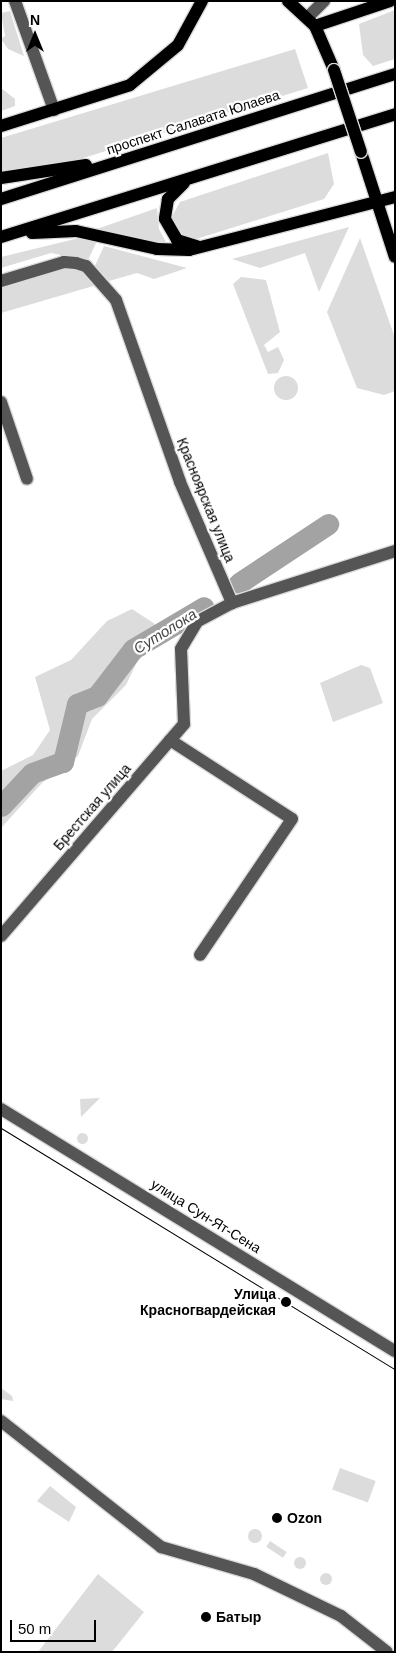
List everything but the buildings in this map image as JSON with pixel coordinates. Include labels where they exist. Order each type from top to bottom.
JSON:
[{"type":"main road","points":[[1,126],[112,94],[148,73],[178,45],[202,1]]},
{"type":"main road","points":[[288,1],[311,21],[334,70],[395,257]]},
{"type":"main road","points":[[311,21],[390,1]]},
{"type":"main road","name":"проспект Салавата Юлаева","points":[[1,199],[395,74]]},
{"type":"main road","points":[[2,237],[395,114]]},
{"type":"main road","points":[[1,178],[145,153]]},
{"type":"main road","points":[[192,178],[168,199],[165,219],[177,240],[205,247]]},
{"type":"main road","points":[[2,237],[76,231],[167,250],[205,247],[395,197]]},
{"type":"street","points":[[15,1],[54,110]]},
{"type":"street","points":[[311,21],[324,1]]},
{"type":"street","name":"Красноярская улица","points":[[1,281],[64,262],[76,263],[86,266],[116,300],[180,482],[232,604]]},
{"type":"street","points":[[1,402],[27,479]]},
{"type":"street","points":[[232,604],[395,551]]},
{"type":"street","name":"Брестская улица","points":[[1,936],[170,740],[186,718],[179,665],[187,635],[207,614],[232,604]]},
{"type":"street","points":[[170,740],[292,819],[200,955]]},
{"type":"street","name":"улица Сун-Ят-Сена","points":[[1,1109],[395,1351]]},
{"type":"street","points":[[1,1421],[161,1547],[254,1574],[341,1616],[387,1652]]},
{"type":"shaded area","points":[[395,10],[395,59],[373,66],[363,55],[359,24]]},
{"type":"shaded area","points":[[10,11],[24,56],[8,49],[1,39],[5,36],[1,13]]},
{"type":"shaded area","points":[[295,49],[308,88],[61,165],[1,173],[1,138]]},
{"type":"shaded area","points":[[1,88],[15,99],[15,106],[1,111]]},
{"type":"shaded area","points":[[328,153],[334,184],[324,199],[190,241],[179,237],[170,220],[180,202]]},
{"type":"shaded area","points":[[157,208],[159,229],[168,246],[94,230]]},
{"type":"shaded area","points":[[349,227],[319,292],[305,253],[260,268],[232,259]]},
{"type":"shaded area","points":[[79,238],[97,241],[88,260],[51,253],[1,268],[1,257]]},
{"type":"shaded area","points":[[360,238],[395,338],[395,391],[384,395],[357,388],[327,312]]},
{"type":"shaded area","points":[[104,246],[187,268],[154,279],[137,273],[109,281],[95,266]]},
{"type":"shaded area","points":[[65,265],[88,272],[97,285],[1,313],[1,285]]},
{"type":"shaded area","points":[[241,277],[266,280],[280,332],[264,345],[268,352],[278,347],[284,360],[278,373],[268,374],[233,284]]},
{"type":"shaded area","points":[[286,376],[294,380],[298,388],[294,396],[286,400],[278,396],[274,388],[278,380]]},
{"type":"shaded area","points":[[132,609],[155,624],[126,685],[92,719],[78,756],[42,783],[1,828],[1,771],[33,755],[50,730],[35,677],[71,660],[107,621]]},
{"type":"shaded area","points":[[361,665],[370,668],[383,703],[333,722],[320,683]]},
{"type":"shaded area","points":[[100,1098],[81,1117],[80,1099]]},
{"type":"shaded area","points":[[82,1132],[88,1138],[82,1144],[76,1138]]},
{"type":"shaded area","points":[[1,1388],[12,1396],[13,1401],[1,1399]]},
{"type":"shaded area","points":[[340,1468],[376,1481],[368,1503],[332,1490]]},
{"type":"shaded area","points":[[50,1486],[76,1507],[69,1522],[37,1501]]},
{"type":"shaded area","points":[[255,1529],[260,1531],[262,1536],[260,1541],[255,1543],[250,1541],[248,1536],[250,1531]]},
{"type":"shaded area","points":[[270,1541],[287,1552],[283,1558],[266,1547]]},
{"type":"shaded area","points":[[302,1557],[305,1558],[305,1568],[298,1569],[295,1568],[294,1561],[295,1558]]},
{"type":"shaded area","points":[[328,1573],[331,1574],[331,1584],[324,1585],[321,1584],[320,1577],[321,1574]]},
{"type":"shaded area","points":[[98,1574],[144,1612],[112,1652],[38,1652]]},
{"type":"waterway","name":"Сутолока","points":[[239,583],[328,524]]},
{"type":"waterway","name":"Сутолока","points":[[1,806],[32,773],[63,762],[77,704],[97,696],[133,649],[204,607]]},
{"type":"tram line","points":[[1,1128],[395,1369]]},
{"type":"place","name":"Улица Красногвардейская","points":[[286,1302]]},
{"type":"place","name":"Ozon","points":[[277,1518]]},
{"type":"place","name":"Батыр","points":[[206,1617]]}]
